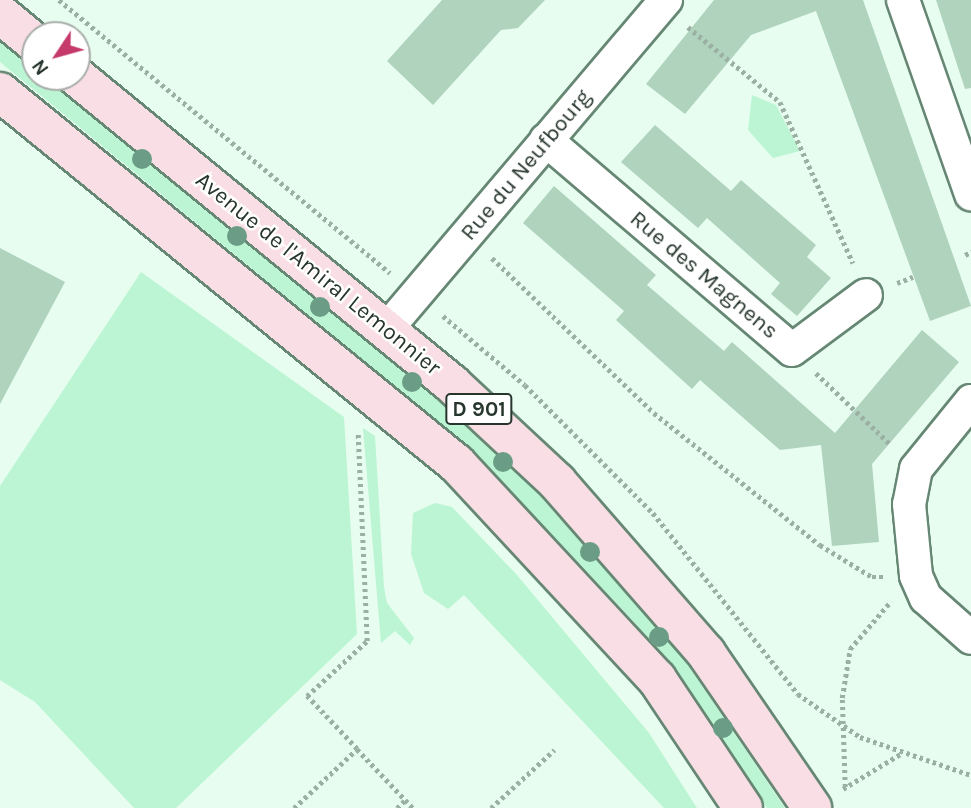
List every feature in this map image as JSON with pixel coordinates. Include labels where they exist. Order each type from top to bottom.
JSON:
[{"type":"main road","points":[[0,14],[21,31]]},
{"type":"main road","name":"Avenue de l'Amiral Lemonnier","points":[[91,88],[386,330],[506,433],[611,540],[825,800]]},
{"type":"main road","name":"D 901","points":[[0,92],[466,473],[657,679],[743,808]]},
{"type":"street","points":[[903,0],[971,194]]},
{"type":"street","name":"Rue du Neufbourg","points":[[386,330],[664,3]]},
{"type":"street","name":"Rue des Magnens","points":[[547,140],[792,350],[866,295]]},
{"type":"street","points":[[971,401],[916,469],[909,504],[916,576],[926,598],[971,638]]},
{"type":"path","points":[[59,0],[384,268]]},
{"type":"path","points":[[664,3],[780,102],[866,295]]},
{"type":"path","points":[[467,234],[654,413],[820,545],[872,577],[916,576]]},
{"type":"path","points":[[444,316],[580,438],[685,550],[786,681],[841,726],[902,752],[971,775]]},
{"type":"path","points":[[792,350],[916,469]]},
{"type":"path","points":[[357,422],[367,641],[307,696],[413,808]]},
{"type":"path","points":[[845,788],[841,726],[850,649],[916,576]]},
{"type":"path","points":[[294,808],[357,749]]},
{"type":"path","points":[[492,808],[554,751]]},
{"type":"path","points":[[825,800],[902,752]]},
{"type":"path","points":[[397,808],[405,800]]},
{"type":"green space","points":[[0,41],[21,58],[21,79],[0,62]]},
{"type":"green space","points":[[35,91],[63,91],[213,211],[505,457],[678,650],[785,808],[767,808],[635,623],[474,451]]},
{"type":"green space","points":[[752,95],[776,105],[800,151],[773,158],[748,130]]},
{"type":"green space","points":[[141,272],[344,417],[357,634],[176,808],[134,808],[35,702],[0,680],[0,486]]},
{"type":"green space","points":[[363,428],[375,436],[387,603],[414,638],[410,645],[395,631],[381,643]]},
{"type":"green space","points":[[435,503],[452,507],[517,575],[649,733],[697,808],[664,808],[464,595],[448,609],[424,593],[411,554],[413,513]]},
{"type":"building","points":[[442,0],[545,0],[518,28],[501,30],[433,105],[387,61]]},
{"type":"building","points":[[714,0],[863,0],[971,306],[930,321],[816,11],[751,35],[685,114],[646,84]]},
{"type":"building","points":[[936,0],[971,0],[971,88],[965,89]]},
{"type":"building","points":[[655,125],[731,191],[741,180],[816,245],[807,257],[831,278],[797,316],[771,294],[780,283],[707,218],[698,228],[621,162]]},
{"type":"building","points":[[554,186],[656,275],[647,285],[724,351],[732,342],[835,433],[922,330],[959,362],[872,464],[879,542],[832,546],[821,445],[780,450],[700,380],[692,389],[616,320],[624,311],[523,223]]},
{"type":"building","points":[[0,248],[65,282],[0,404]]}]
